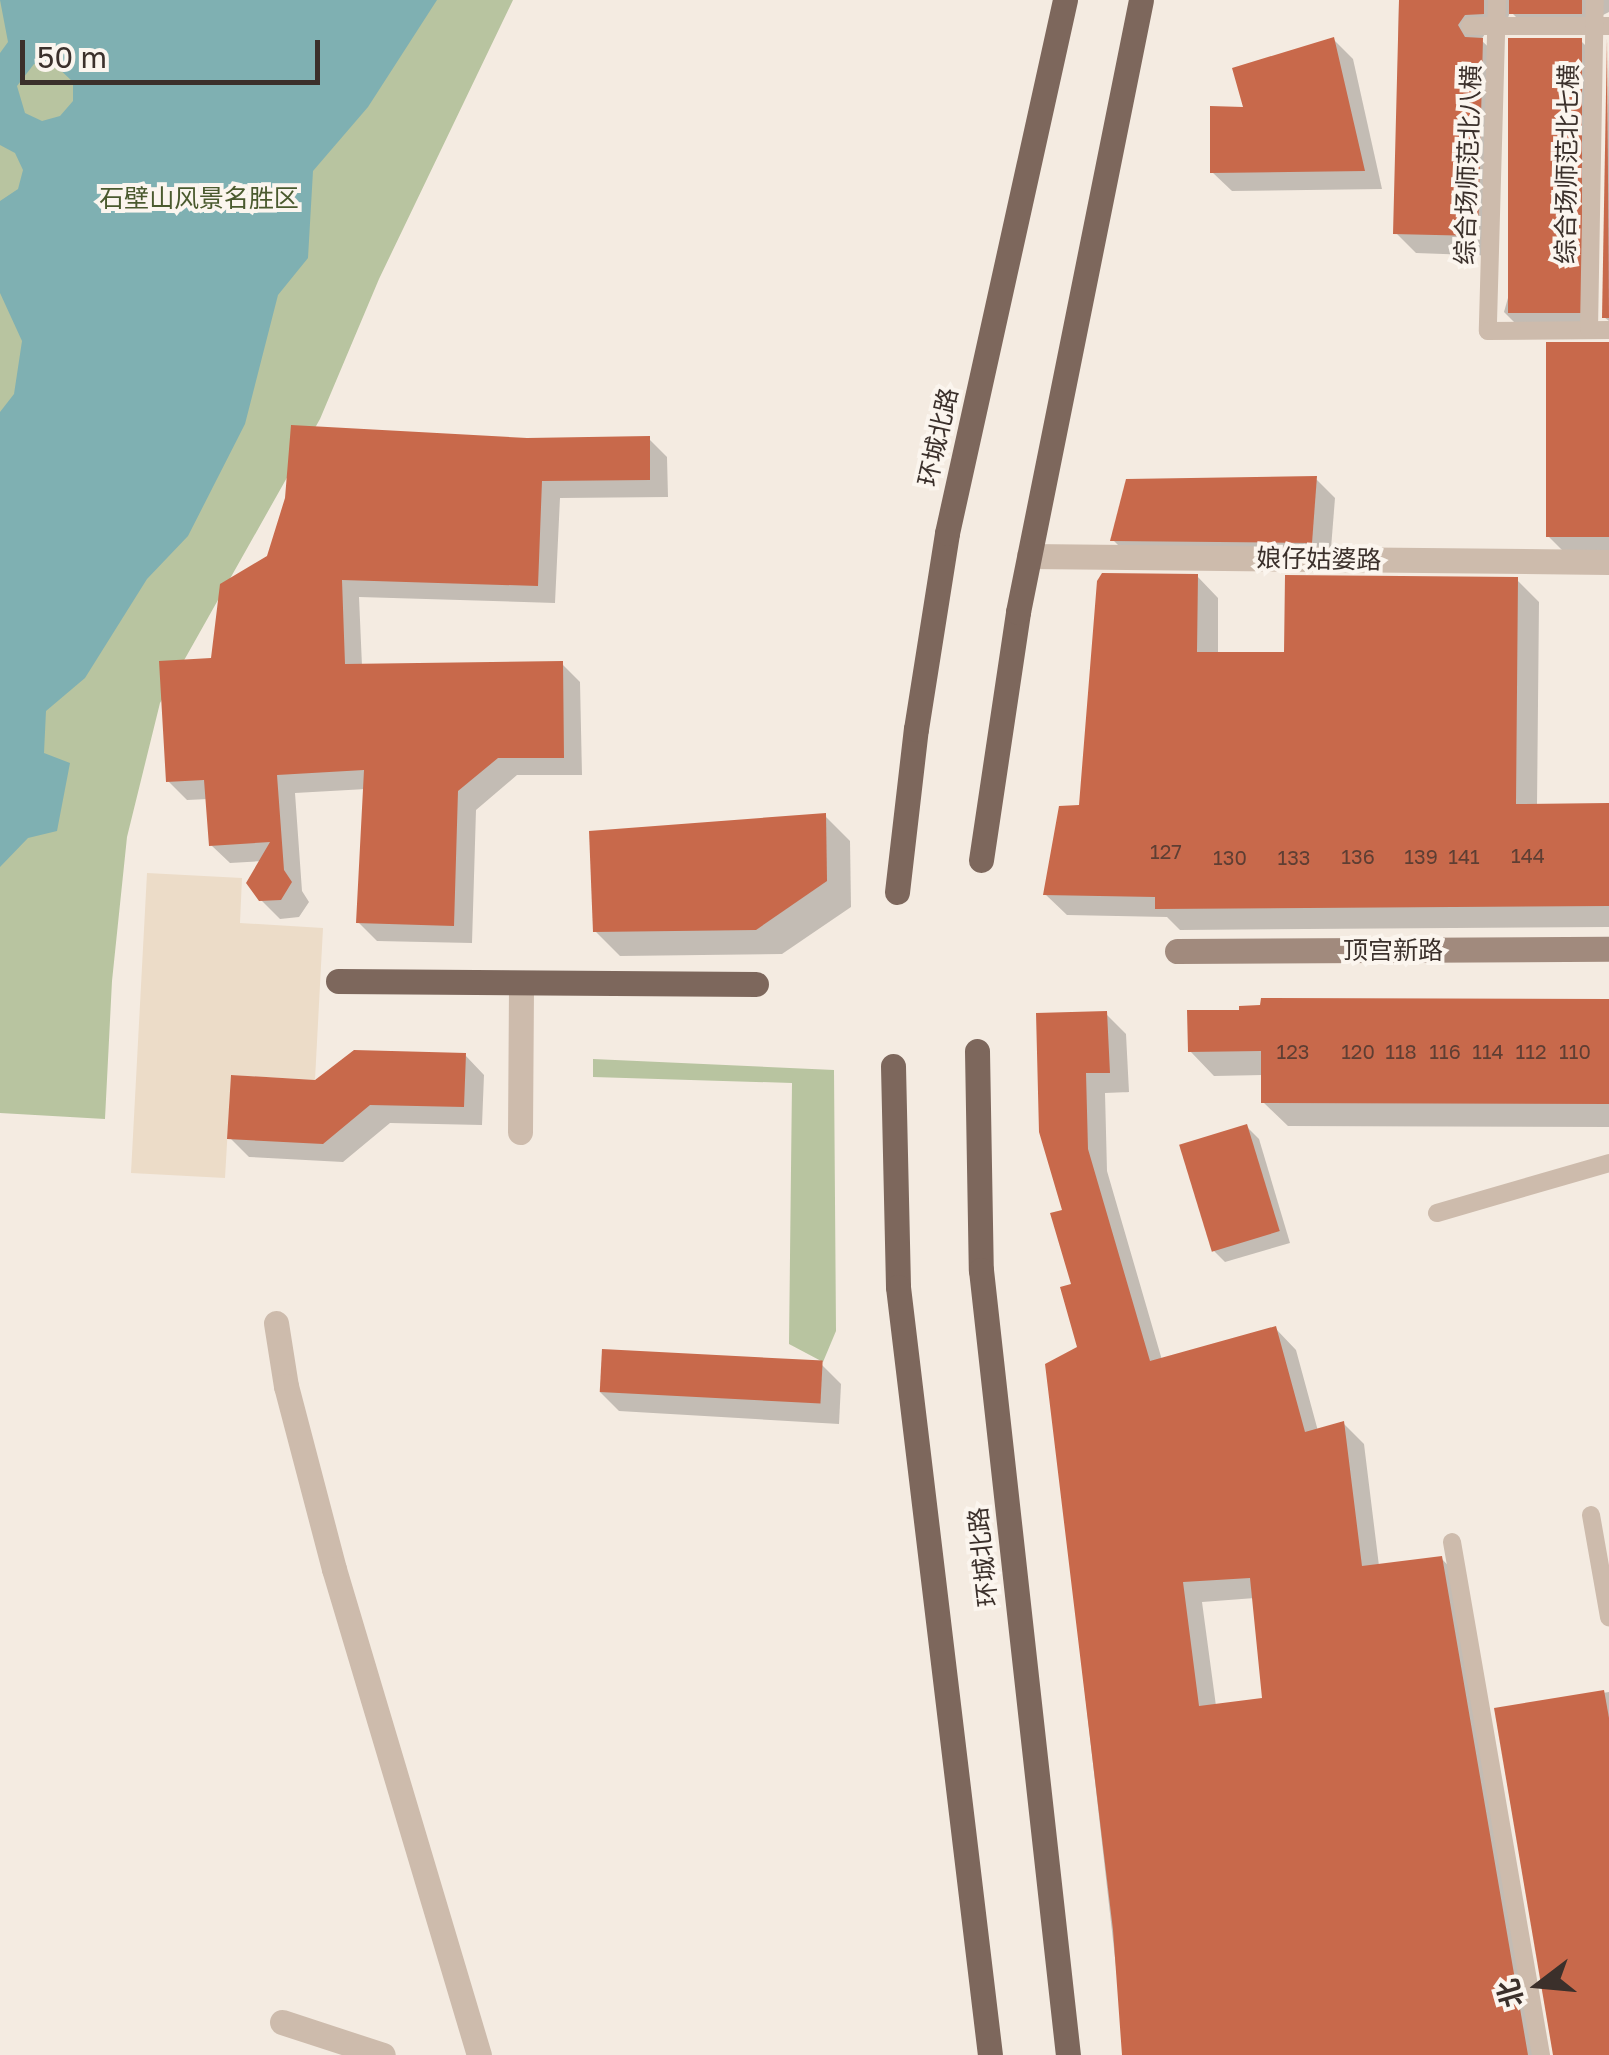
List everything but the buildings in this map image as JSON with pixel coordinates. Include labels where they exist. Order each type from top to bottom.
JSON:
[{"type":"main road","name":"环城北路","points":[[897,892],[916,729],[947,533],[1065,0]]},
{"type":"main road","points":[[982,860],[991,774],[1029,556],[1142,0]]},
{"type":"main road","name":"顶宫新路","points":[[1177,951],[1609,949]]},
{"type":"main road","points":[[338,981],[522,986],[756,984]]},
{"type":"main road","name":"环城北路","points":[[976,1050],[981,1270],[1068,2055]]},
{"type":"main road","name":"环城北路","points":[[893,1066],[898,1287],[990,2055]]},
{"type":"street","name":"娘仔姑婆路","points":[[1029,556],[1609,562]]},
{"type":"street","points":[[520,1132],[522,986]]},
{"type":"street","points":[[276,1323],[286,1386],[334,1568],[479,2055]]},
{"type":"street","points":[[282,2022],[383,2055]]},
{"type":"lane","name":"综合场师范北八横","points":[[1497,0],[1488,331],[1589,330]]},
{"type":"lane","name":"综合场师范北七横","points":[[1589,330],[1602,26],[1595,0]]},
{"type":"lane","points":[[1470,26],[1602,26]]},
{"type":"lane","points":[[1589,330],[1609,330]]},
{"type":"lane","points":[[1437,1213],[1609,1162]]},
{"type":"lane","points":[[1592,1515],[1609,1618]]},
{"type":"lane","points":[[1452,1542],[1540,2055]]},
{"type":"green space","name":"石壁山风景名胜区","points":[[0,0],[513,0],[379,279],[320,419],[160,703],[127,837],[112,981],[105,1119],[0,1113]]},
{"type":"green space","points":[[593,1059],[834,1070],[836,1331],[823,1362],[789,1344],[792,1083],[593,1077]]},
{"type":"shaded area","points":[[147,873],[242,878],[240,923],[323,928],[315,1080],[231,1075],[225,1178],[131,1173]]},
{"type":"water","name":"石壁山风景名胜区","points":[[0,0],[437,0],[368,107],[313,171],[308,258],[278,295],[245,424],[188,536],[147,579],[85,678],[46,711],[44,753],[70,763],[57,831],[28,838],[0,867],[0,412],[14,394],[22,341],[0,293],[0,201],[18,189],[23,170],[15,153],[0,145],[0,53],[8,42]],"holes":[[[53,63],[73,82],[73,101],[60,116],[42,121],[25,113],[17,86],[34,64]]]}]
